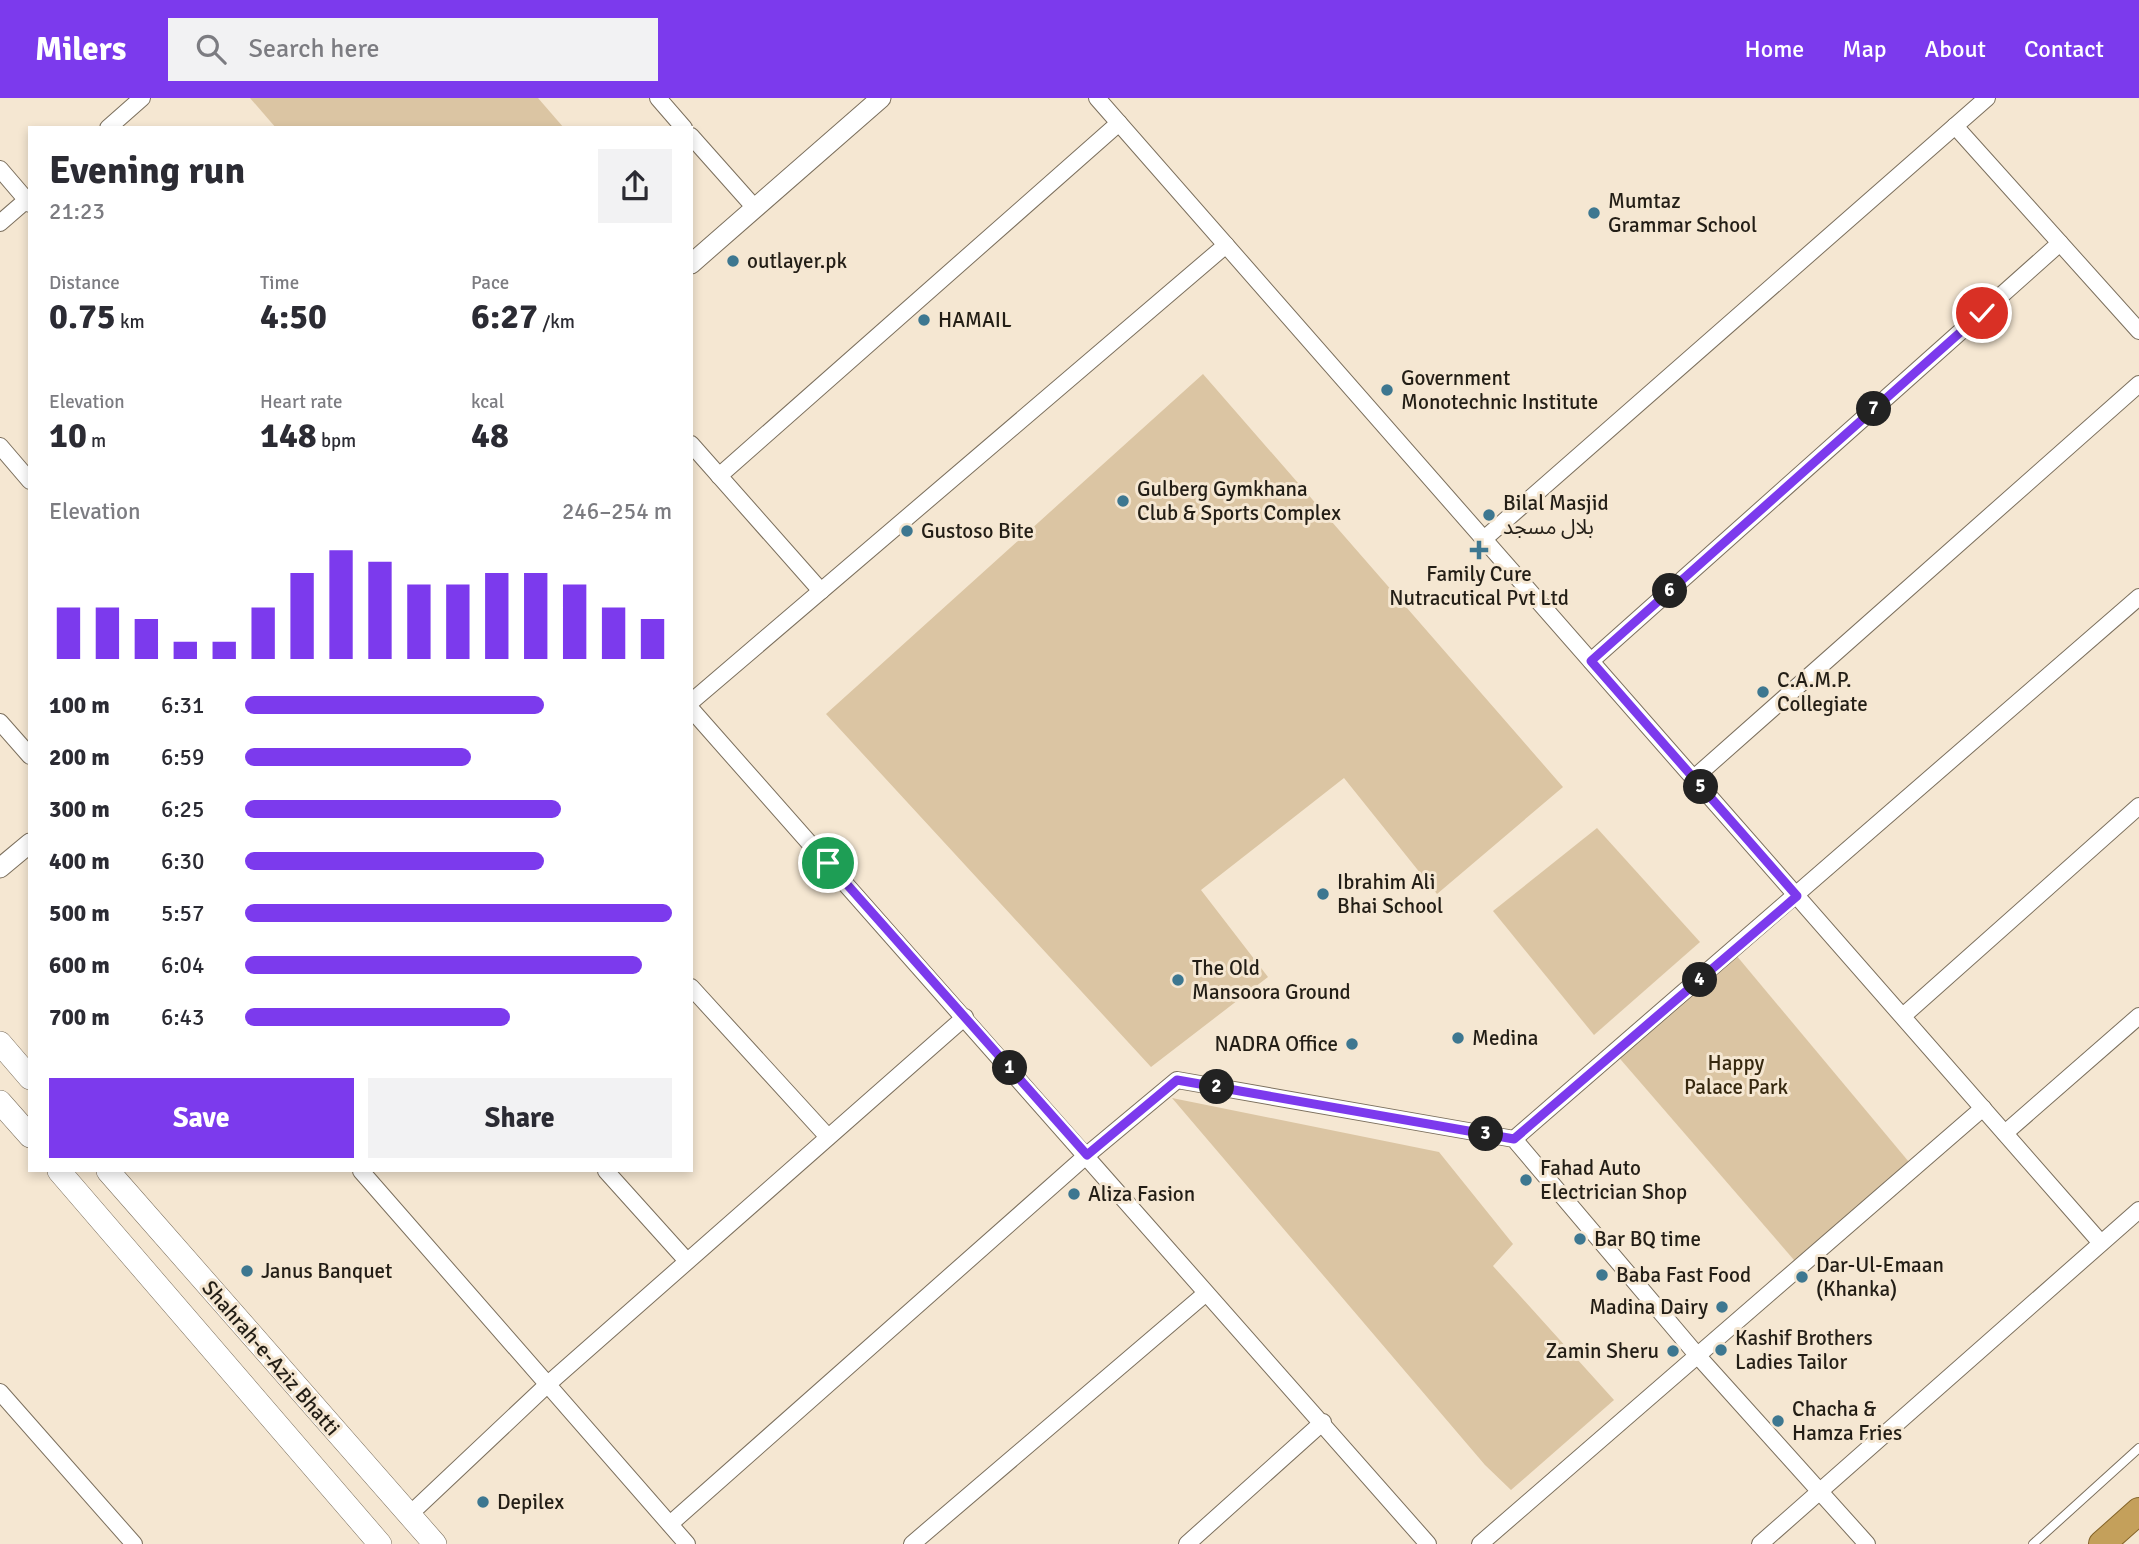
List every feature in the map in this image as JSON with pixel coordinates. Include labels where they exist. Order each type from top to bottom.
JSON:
[{"type":"highway","points":[[2102,1544],[2139,1511]]},
{"type":"main road","points":[[0,1043],[28,1076]]},
{"type":"main road","points":[[0,1102],[28,1134]]},
{"type":"main road","name":"Shahrah-e-Aziz Bhatti","points":[[60,1172],[376,1543]]},
{"type":"main road","name":"Shahrah-e-Aziz Bhatti","points":[[109,1172],[435,1544]]},
{"type":"street","points":[[658,98],[682,126]]},
{"type":"street","points":[[693,262],[881,98]]},
{"type":"street","points":[[1097,98],[2101,1243]]},
{"type":"street","points":[[1484,539],[1987,98]]},
{"type":"street","points":[[110,126],[137,100]]},
{"type":"street","points":[[719,476],[1119,123]]},
{"type":"street","points":[[1955,126],[2139,331]]},
{"type":"street","points":[[693,138],[755,208]]},
{"type":"street","points":[[0,169],[28,199]]},
{"type":"street","points":[[0,223],[28,201]]},
{"type":"street","points":[[1591,661],[2060,243]]},
{"type":"street","points":[[693,700],[1226,245]]},
{"type":"street","points":[[1694,778],[2139,384]]},
{"type":"street","points":[[0,446],[28,479]]},
{"type":"street","points":[[693,446],[821,591]]},
{"type":"street","points":[[1514,1139],[2139,597]]},
{"type":"street","points":[[693,711],[1428,1544]]},
{"type":"street","points":[[0,722],[28,754]]},
{"type":"street","points":[[1902,1016],[2139,806]]},
{"type":"street","points":[[0,868],[28,845]]},
{"type":"street","points":[[693,989],[828,1138]]},
{"type":"street","points":[[2005,1133],[2139,1016]]},
{"type":"street","points":[[409,1515],[548,1384],[965,1017]]},
{"type":"street","points":[[670,1524],[1087,1155],[1177,1080],[1514,1139],[1697,1355],[1867,1544]]},
{"type":"street","points":[[1480,1544],[1983,1108]]},
{"type":"street","points":[[362,1172],[687,1544]]},
{"type":"street","points":[[608,1172],[687,1261]]},
{"type":"street","points":[[1760,1544],[2139,1210]]},
{"type":"street","points":[[912,1544],[1205,1294]]},
{"type":"street","points":[[0,1392],[134,1544]]},
{"type":"street","points":[[1187,1544],[1323,1422]]},
{"type":"lane","points":[[2033,1544],[2139,1448]]},
{"type":"green space","points":[[250,98],[538,98],[562,126],[274,126]]},
{"type":"green space","points":[[1203,374],[1563,787],[1437,894],[1344,778],[1201,890],[1268,977],[1151,1067],[826,714]]},
{"type":"green space","points":[[1597,828],[1700,942],[1594,1035],[1493,911]]},
{"type":"green space","name":"Happy Palace Park","points":[[1736,955],[1914,1168],[1800,1267],[1615,1053]]},
{"type":"green space","points":[[1172,1098],[1439,1152],[1513,1244],[1493,1266],[1614,1400],[1511,1490],[1485,1465]]},
{"type":"place","name":"Mumtaz Grammar School","points":[[1594,213]]},
{"type":"place","name":"outlayer.pk","points":[[733,261]]},
{"type":"place","name":"HAMAIL","points":[[924,320]]},
{"type":"place","name":"Government Monotechnic Institute","points":[[1387,390]]},
{"type":"place","name":"Gulberg Gymkhana Club & Sports Complex","points":[[1123,501]]},
{"type":"place","name":"Bilal Masjid بلال مسجد","points":[[1489,515]]},
{"type":"place","name":"Gustoso Bite","points":[[907,531]]},
{"type":"place","name":"Family Cure Nutracutical Pvt Ltd","points":[[1479,550]]},
{"type":"place","name":"C.A.M.P. Collegiate","points":[[1763,692]]},
{"type":"place","name":"Ibrahim Ali Bhai School","points":[[1323,894]]},
{"type":"place","name":"The Old Mansoora Ground","points":[[1178,980]]},
{"type":"place","name":"Medina","points":[[1458,1038]]},
{"type":"place","name":"NADRA Office","points":[[1352,1044]]},
{"type":"place","name":"Fahad Auto Electrician Shop","points":[[1526,1180]]},
{"type":"place","name":"Aliza Fasion","points":[[1074,1194]]},
{"type":"place","name":"Bar BQ time","points":[[1580,1239]]},
{"type":"place","name":"Janus Banquet","points":[[247,1271]]},
{"type":"place","name":"Baba Fast Food","points":[[1602,1275]]},
{"type":"place","name":"Dar-Ul-Emaan (Khanka)","points":[[1802,1277]]},
{"type":"place","name":"Madina Dairy","points":[[1722,1307]]},
{"type":"place","name":"Kashif Brothers Ladies Tailor","points":[[1721,1350]]},
{"type":"place","name":"Zamin Sheru","points":[[1673,1351]]},
{"type":"place","name":"Chacha & Hamza Fries","points":[[1778,1421]]},
{"type":"place","name":"Depilex","points":[[483,1502]]},
{"type":"route","points":[[828,863],[1087,1155],[1177,1080],[1514,1139],[1797,896],[1591,661],[1982,313]]}]
